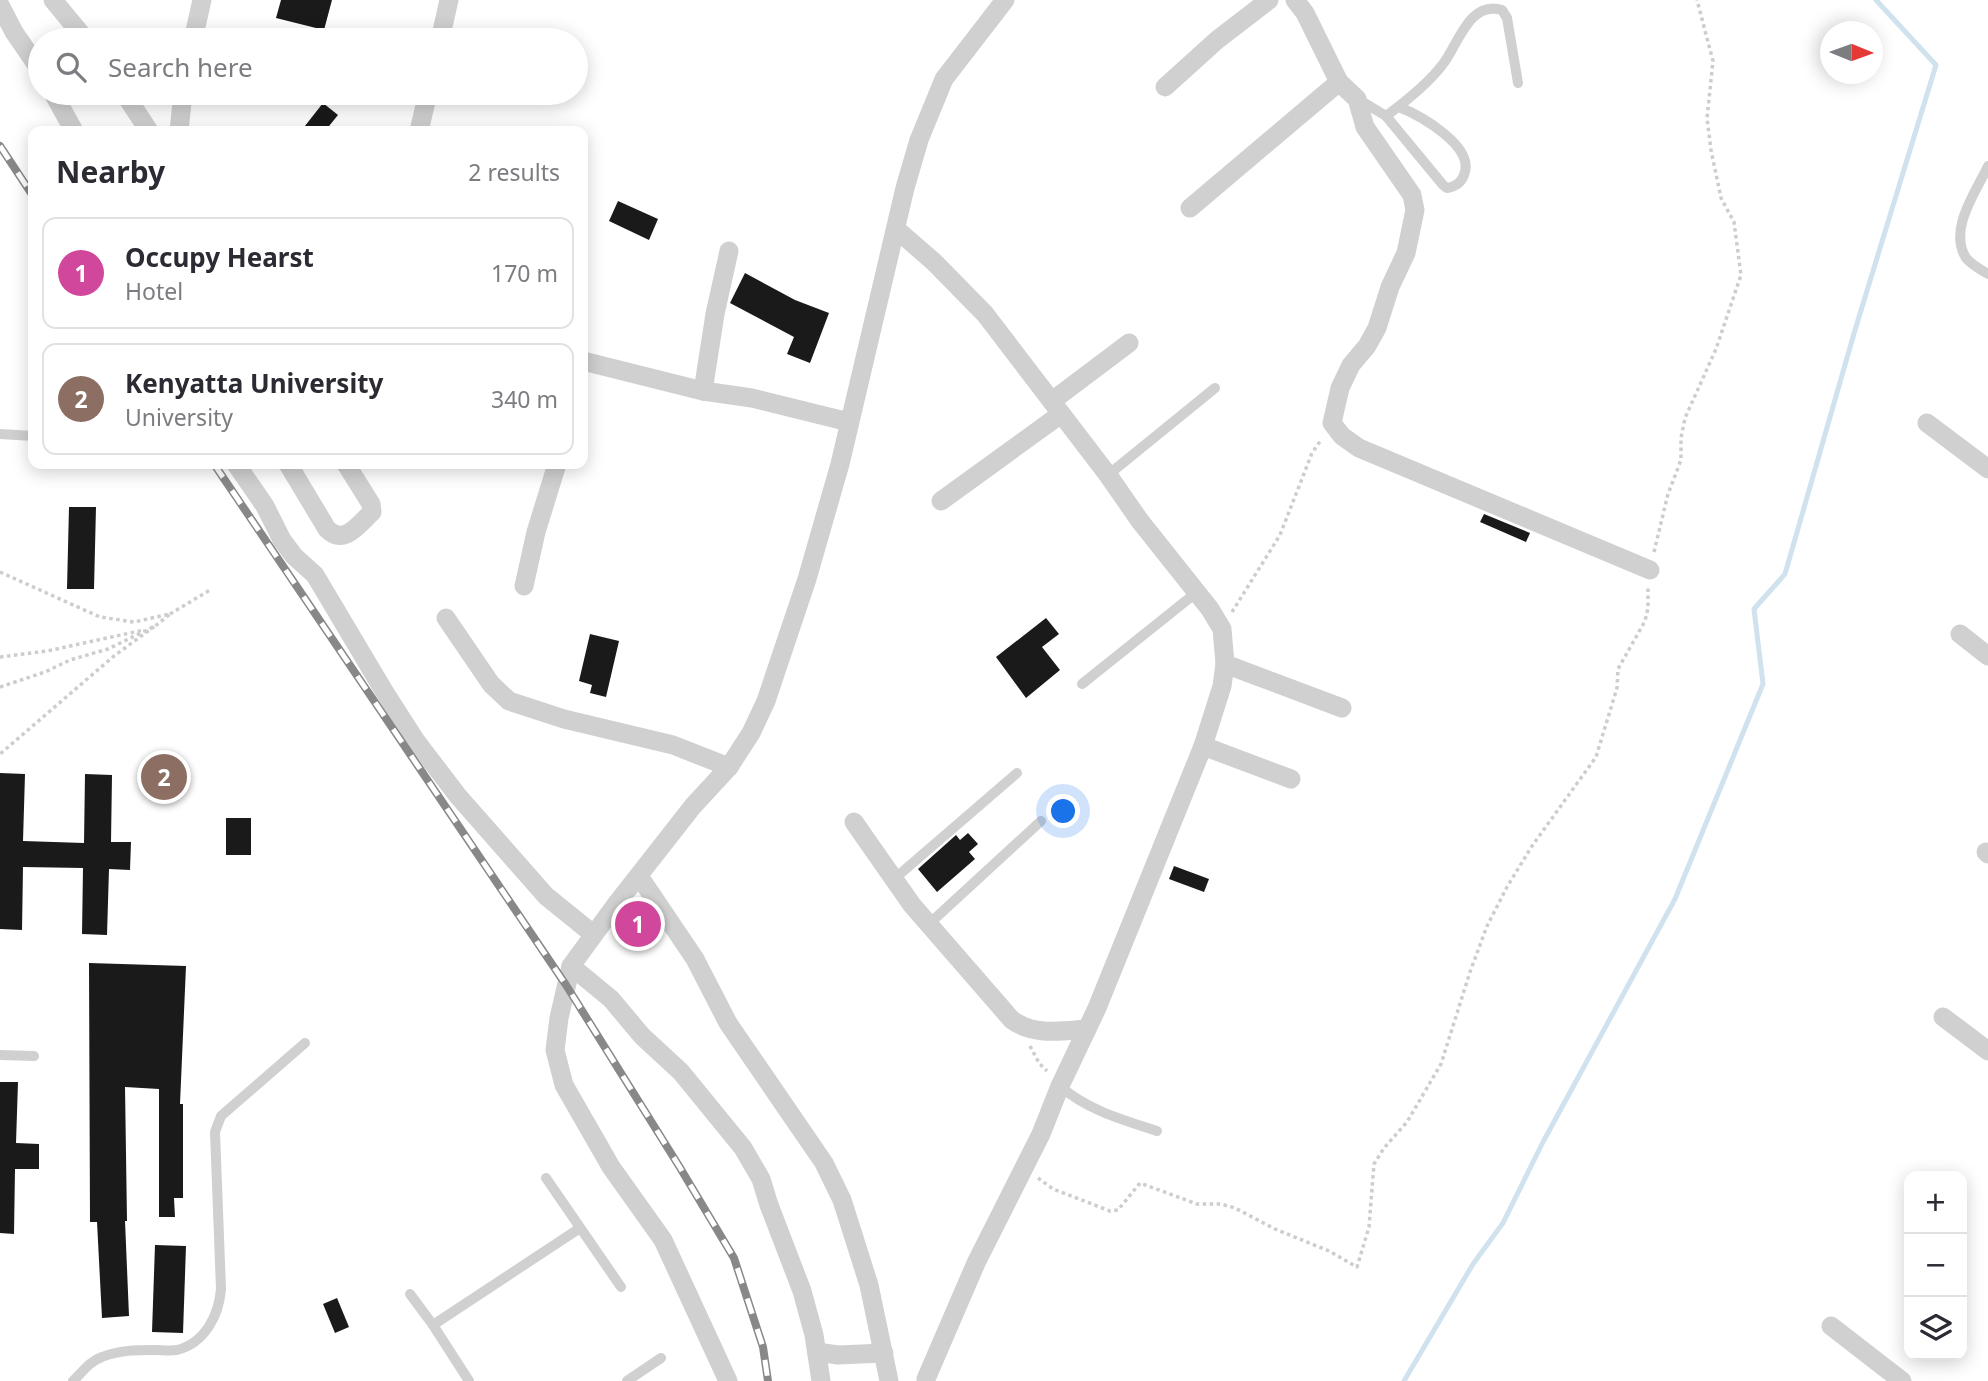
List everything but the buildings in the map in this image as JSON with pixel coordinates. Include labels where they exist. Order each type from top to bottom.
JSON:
[{"type":"street","points":[[53,0],[76,28]]},
{"type":"street","points":[[196,28],[202,0]]},
{"type":"street","points":[[443,28],[449,0]]},
{"type":"street","points":[[728,1381],[663,1240],[611,1167],[564,1085],[555,1050],[559,1018],[571,966],[693,807],[729,767],[751,733],[766,701],[831,498],[919,141],[944,79],[1006,0]]},
{"type":"street","points":[[1165,87],[1217,40],[1269,0]]},
{"type":"street","points":[[1295,0],[1305,13],[1339,82],[1357,99],[1365,127],[1404,181],[1412,195],[1415,210],[1405,253],[1390,287],[1377,328],[1367,346],[1350,365],[1340,388],[1332,423],[1342,436],[1359,448],[1650,570]]},
{"type":"street","points":[[8,5],[14,33],[28,53]]},
{"type":"street","points":[[1190,208],[1339,82]]},
{"type":"street","points":[[60,105],[71,126]]},
{"type":"street","points":[[132,105],[146,126]]},
{"type":"street","points":[[180,126],[182,105]]},
{"type":"street","points":[[420,126],[425,105]]},
{"type":"street","points":[[896,229],[962,289],[1057,408],[1140,522],[1210,609],[1222,629],[1225,664],[1222,687],[1203,746],[1087,1029],[1025,1169],[976,1263],[926,1379]]},
{"type":"street","points":[[703,391],[715,314],[729,251]]},
{"type":"street","points":[[942,501],[1057,408],[1129,343]]},
{"type":"street","points":[[588,362],[703,391],[752,398],[849,422]]},
{"type":"street","points":[[1927,423],[1988,469]]},
{"type":"street","points":[[239,469],[265,506],[282,540],[294,556],[315,575],[416,741],[458,796],[546,896],[593,934]]},
{"type":"street","points":[[291,469],[327,529],[334,536],[341,537],[347,535],[372,512],[371,504],[349,469]]},
{"type":"street","points":[[524,586],[536,532],[555,469]]},
{"type":"street","points":[[446,618],[491,684],[509,701],[564,719],[673,745],[729,767]]},
{"type":"street","points":[[1960,634],[1988,656]]},
{"type":"street","points":[[1225,664],[1342,708]]},
{"type":"street","points":[[1203,746],[1291,779]]},
{"type":"street","points":[[854,822],[893,880],[1013,1020],[1022,1027],[1051,1031],[1087,1029]]},
{"type":"street","points":[[639,876],[695,960],[728,1023],[807,1138],[834,1183],[850,1221],[869,1285],[890,1381]]},
{"type":"street","points":[[571,966],[611,999],[642,1036],[681,1072],[743,1148],[761,1179],[790,1254],[808,1308],[821,1381]]},
{"type":"street","points":[[1943,1017],[1988,1051]]},
{"type":"street","points":[[1831,1326],[1902,1381]]},
{"type":"street","points":[[817,1352],[838,1355],[884,1353]]},
{"type":"lane","points":[[1385,116],[1399,107],[1443,65],[1466,25],[1487,8],[1502,10],[1507,18],[1518,83]]},
{"type":"lane","points":[[1357,99],[1385,116],[1443,185],[1447,188],[1456,186],[1464,176],[1465,167],[1461,153],[1438,128],[1421,116],[1399,107]]},
{"type":"lane","points":[[1988,166],[1960,227],[1960,243],[1967,259],[1988,274]]},
{"type":"lane","points":[[1108,475],[1215,388]]},
{"type":"lane","points":[[0,434],[28,436]]},
{"type":"lane","points":[[1082,684],[1197,592]]},
{"type":"lane","points":[[893,880],[1017,773]]},
{"type":"lane","points":[[929,924],[1041,821]]},
{"type":"lane","points":[[74,1381],[83,1368],[101,1357],[131,1350],[177,1350],[199,1337],[214,1320],[220,1306],[221,1289],[215,1132],[222,1116],[305,1043]]},
{"type":"lane","points":[[0,1055],[34,1056]]},
{"type":"lane","points":[[1060,1086],[1072,1097],[1093,1108],[1157,1132]]},
{"type":"lane","points":[[547,1178],[621,1287]]},
{"type":"lane","points":[[433,1325],[580,1228]]},
{"type":"lane","points":[[410,1294],[469,1381]]},
{"type":"lane","points":[[627,1381],[661,1358]]},
{"type":"path","points":[[1025,1169],[1054,1189],[1110,1211],[1118,1210],[1140,1183],[1197,1204],[1221,1204],[1329,1251],[1355,1267],[1359,1265],[1369,1227],[1374,1164],[1407,1122],[1441,1064],[1469,972],[1507,887],[1532,846],[1595,757],[1617,688],[1618,669],[1645,621],[1650,570],[1668,494],[1681,460],[1685,418],[1716,349],[1741,275],[1734,222],[1721,198],[1711,150],[1706,118],[1713,61],[1697,0]]},
{"type":"path","points":[[1222,629],[1280,535],[1312,453],[1332,423]]},
{"type":"path","points":[[0,572],[100,617],[134,622],[170,614]]},
{"type":"path","points":[[0,754],[114,656],[170,614],[210,590]]},
{"type":"path","points":[[0,657],[47,651],[155,626]]},
{"type":"path","points":[[0,687],[45,673],[70,660],[108,649],[155,626]]},
{"type":"path","points":[[1022,1027],[1039,1063],[1060,1086]]},
{"type":"waterway","points":[[1404,1381],[1473,1264],[1503,1223],[1543,1142],[1675,899],[1763,684],[1754,609],[1785,574],[1855,330],[1936,65],[1876,0]]},
{"type":"railway","points":[[0,146],[28,188]]},
{"type":"railway","points":[[217,469],[566,985],[679,1166],[734,1258],[763,1347],[768,1381]]},
{"type":"place","name":"Kenyatta University","points":[[164,777]]},
{"type":"place","name":"Occupy Hearst","points":[[638,924]]}]
